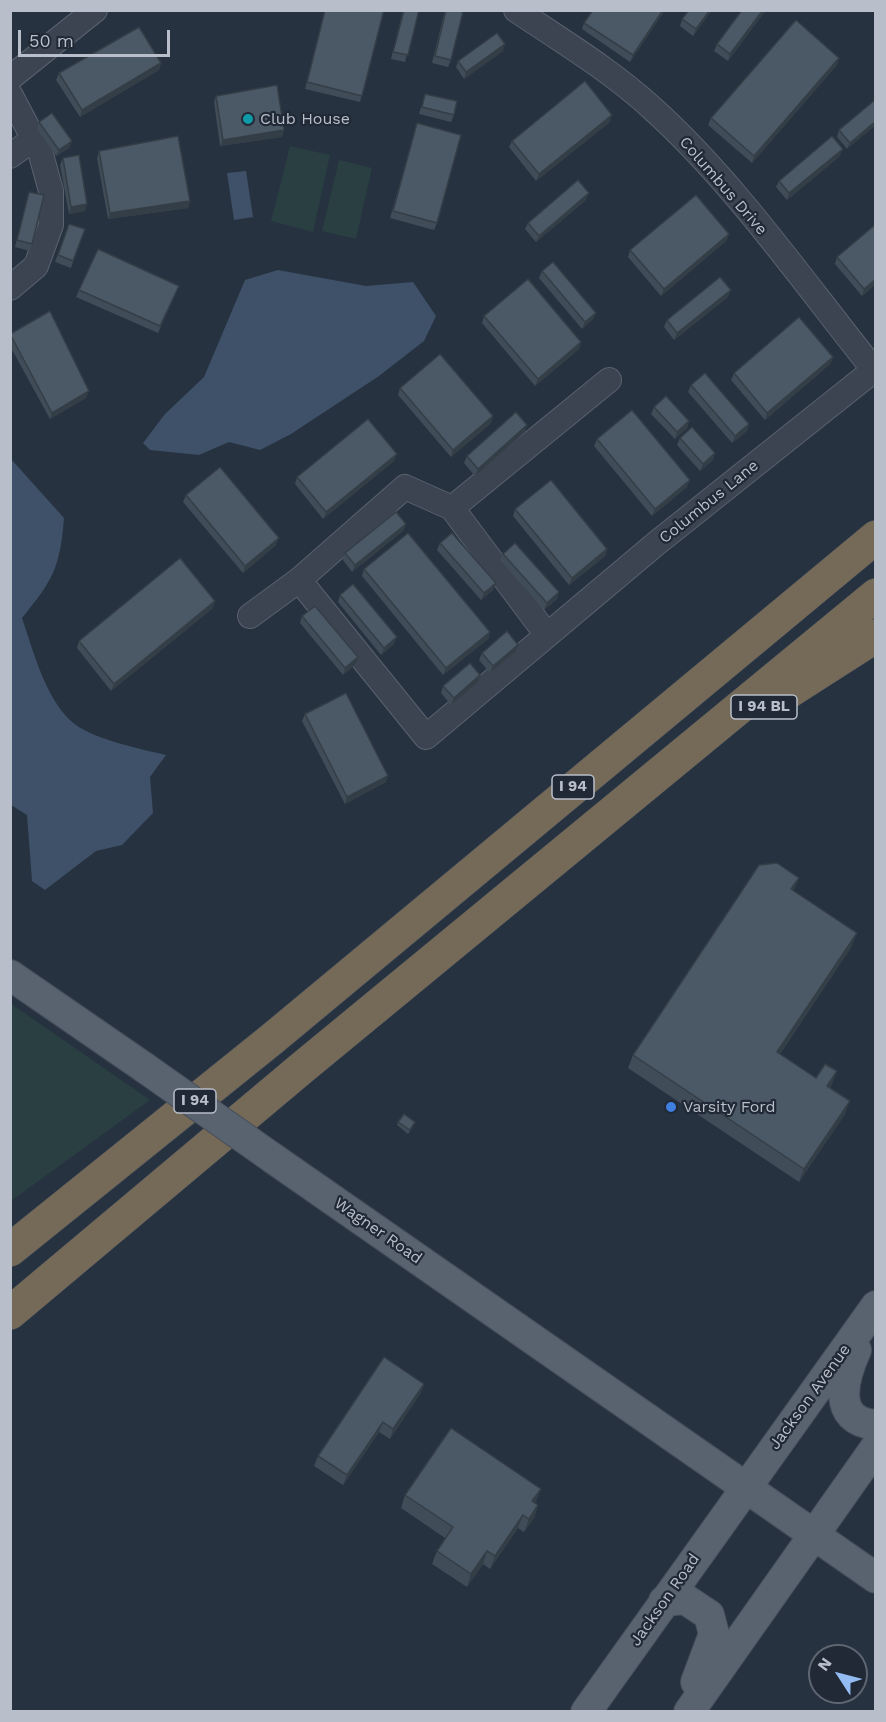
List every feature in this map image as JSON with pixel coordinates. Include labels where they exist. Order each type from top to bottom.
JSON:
[{"type":"highway","name":"I 94","points":[[10,1250],[281,1031],[876,537]]},
{"type":"highway","name":"I 94","points":[[10,1313],[652,778],[876,596]]},
{"type":"highway","name":"I 94 BL","points":[[652,778],[876,636]]},
{"type":"main road","name":"Wagner Road","points":[[10,975],[744,1489],[876,1578]]},
{"type":"main road","name":"Jackson Avenue","points":[[744,1489],[876,1307]]},
{"type":"main road","points":[[876,1307],[846,1371],[843,1391],[845,1406],[856,1417],[876,1425]]},
{"type":"main road","points":[[689,1712],[876,1447]]},
{"type":"main road","name":"Jackson Road","points":[[586,1712],[744,1489]]},
{"type":"main road","points":[[664,1601],[685,1599],[700,1606],[709,1615],[714,1634],[706,1661],[681,1712]]},
{"type":"street","points":[[10,78],[95,10]]},
{"type":"street","name":"Columbus Drive","points":[[516,10],[597,65],[652,107],[706,161],[874,370]]},
{"type":"street","points":[[10,94],[34,138],[51,191],[51,225],[36,266],[10,288]]},
{"type":"street","points":[[10,156],[34,138]]},
{"type":"street","name":"Columbus Lane","points":[[299,580],[426,737],[658,542],[874,370]]},
{"type":"street","points":[[452,508],[609,380]]},
{"type":"street","points":[[250,616],[299,580],[405,487],[452,508],[547,636]]},
{"type":"green space","points":[[290,146],[330,155],[313,232],[271,221]]},
{"type":"green space","points":[[339,160],[372,168],[356,239],[322,231]]},
{"type":"green space","points":[[10,1003],[150,1100],[11,1201],[10,1201]]},
{"type":"water","points":[[246,171],[253,217],[234,220],[227,173]]},
{"type":"water","points":[[278,270],[366,286],[413,282],[436,316],[424,341],[379,376],[291,434],[260,450],[229,442],[199,455],[150,450],[143,443],[165,414],[204,377],[245,280]]},
{"type":"water","points":[[11,459],[64,518],[60,549],[53,572],[48,583],[22,618],[47,686],[71,721],[90,733],[116,743],[166,755],[150,777],[153,813],[122,845],[96,851],[45,890],[32,881],[27,815],[11,805]]},
{"type":"building","points":[[325,10],[384,10],[362,96],[307,82]]},
{"type":"building","points":[[404,10],[419,10],[408,55],[393,52]]},
{"type":"building","points":[[446,10],[463,12],[451,60],[435,56]]},
{"type":"building","points":[[593,10],[663,10],[633,55],[584,23]]},
{"type":"building","points":[[689,10],[710,10],[696,29],[682,19]]},
{"type":"building","points":[[742,10],[763,10],[730,54],[717,44]]},
{"type":"building","points":[[796,20],[839,58],[754,156],[711,118]]},
{"type":"building","points":[[139,27],[161,63],[82,110],[59,73]]},
{"type":"building","points":[[497,33],[505,44],[466,72],[458,61]]},
{"type":"building","points":[[585,81],[612,115],[539,174],[512,141]]},
{"type":"building","name":"Club House","points":[[277,85],[284,130],[223,140],[216,96]]},
{"type":"building","points":[[425,94],[457,101],[454,115],[422,107]]},
{"type":"building","points":[[876,99],[876,121],[850,143],[839,130]]},
{"type":"building","points":[[52,113],[72,141],[59,150],[39,122]]},
{"type":"building","points":[[417,123],[461,135],[437,223],[393,211]]},
{"type":"building","points":[[178,136],[190,201],[110,213],[99,151]]},
{"type":"building","points":[[832,136],[843,149],[789,193],[779,181]]},
{"type":"building","points":[[79,155],[87,204],[71,207],[63,158]]},
{"type":"building","points":[[578,180],[589,193],[539,236],[528,223]]},
{"type":"building","points":[[29,192],[44,195],[32,244],[17,240]]},
{"type":"building","points":[[696,195],[729,234],[664,289],[630,250]]},
{"type":"building","points":[[69,224],[85,229],[73,261],[58,255]]},
{"type":"building","points":[[876,224],[876,279],[864,289],[837,257]]},
{"type":"building","points":[[98,249],[179,286],[160,326],[79,290]]},
{"type":"building","points":[[553,262],[596,313],[585,322],[542,271]]},
{"type":"building","points":[[720,277],[731,290],[677,333],[667,320]]},
{"type":"building","points":[[528,279],[581,342],[538,379],[484,316]]},
{"type":"building","points":[[50,311],[89,391],[52,413],[10,334]]},
{"type":"building","points":[[799,317],[833,357],[767,413],[734,373]]},
{"type":"building","points":[[440,354],[493,416],[453,450],[400,388]]},
{"type":"building","points":[[705,373],[749,424],[735,436],[691,385]]},
{"type":"building","points":[[666,396],[689,421],[677,432],[654,407]]},
{"type":"building","points":[[632,410],[690,480],[655,509],[597,439]]},
{"type":"building","points":[[516,412],[527,425],[478,469],[467,456]]},
{"type":"building","points":[[368,419],[397,454],[326,512],[297,477]]},
{"type":"building","points":[[692,427],[715,453],[703,464],[680,438]]},
{"type":"building","points":[[220,467],[279,538],[245,566],[186,495]]},
{"type":"building","points":[[551,480],[607,549],[572,578],[515,509]]},
{"type":"building","points":[[396,512],[406,524],[355,565],[345,553]]},
{"type":"building","points":[[408,533],[490,632],[446,668],[364,569]]},
{"type":"building","points":[[452,533],[496,583],[484,593],[440,543]]},
{"type":"building","points":[[515,543],[559,592],[547,603],[503,554]]},
{"type":"building","points":[[180,558],[215,601],[114,684],[79,641]]},
{"type":"building","points":[[353,584],[397,637],[384,648],[340,595]]},
{"type":"building","points":[[315,606],[358,657],[345,668],[302,616]]},
{"type":"building","points":[[507,631],[518,645],[493,666],[482,653]]},
{"type":"building","points":[[470,663],[480,675],[454,698],[443,686]]},
{"type":"building","points":[[346,693],[388,776],[347,797],[305,714]]},
{"type":"building","points":[[777,863],[799,878],[791,889],[857,933],[777,1052],[816,1078],[825,1064],[837,1071],[827,1086],[850,1101],[804,1169],[633,1055],[759,865]]},
{"type":"building","points":[[404,1114],[415,1122],[410,1130],[398,1122]]},
{"type":"building","points":[[384,1357],[424,1384],[393,1429],[383,1422],[347,1475],[318,1456]]},
{"type":"building","points":[[451,1428],[541,1489],[532,1501],[538,1505],[529,1519],[523,1515],[495,1556],[487,1551],[471,1574],[437,1551],[453,1527],[405,1495]]},
{"type":"place","name":"Club House","points":[[248,119]]},
{"type":"place","name":"Varsity Ford","points":[[671,1107]]}]
